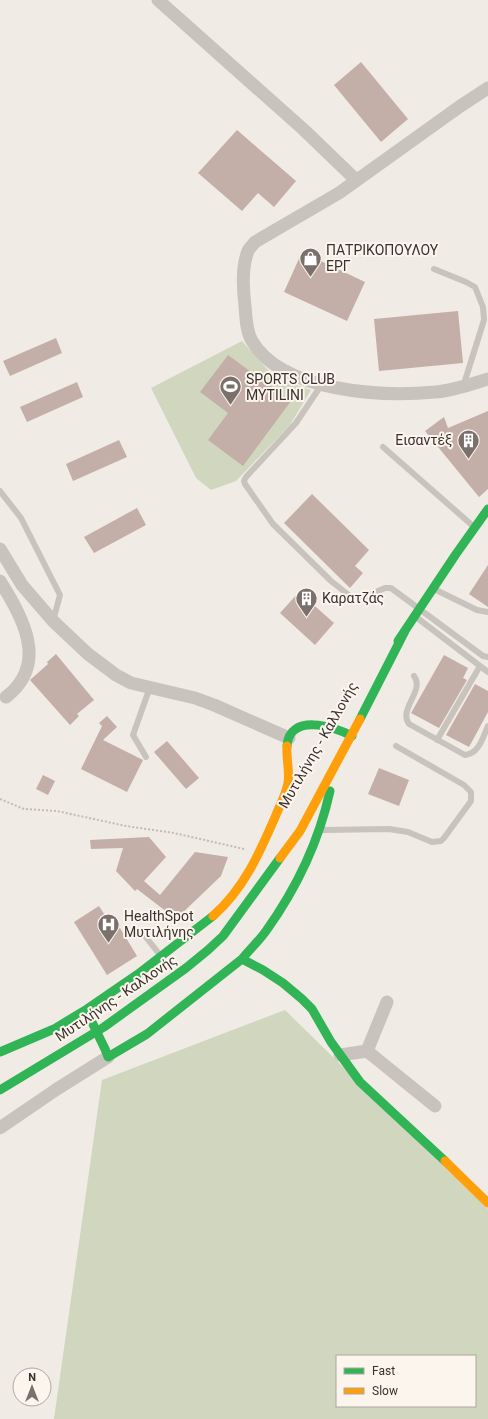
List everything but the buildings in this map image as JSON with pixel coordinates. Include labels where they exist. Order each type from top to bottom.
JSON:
[{"type":"main road","name":"Μυτιλήνης - Καλλονής","points":[[364,690],[474,527],[487,514]]},
{"type":"main road","name":"Μυτιλήνης - Καλλονής","points":[[341,742],[352,736],[405,631]]},
{"type":"main road","points":[[0,1052],[88,1014],[161,956],[206,924],[232,897],[259,852],[288,784],[289,769],[286,751],[290,734],[294,730],[300,726],[306,725],[342,726],[352,736]]},
{"type":"main road","points":[[318,725],[341,742]]},
{"type":"main road","name":"Μυτιλήνης - Καλλονής","points":[[0,1090],[104,1027],[208,950],[223,936],[300,832],[334,768],[341,742],[342,726]]},
{"type":"main road","points":[[88,1014],[106,1053],[147,1034],[242,959],[267,930],[289,894],[307,858],[320,830],[327,807],[334,768]]},
{"type":"main road","name":"Μυτιλήνης - Καλλονής","points":[[266,878],[284,837]]},
{"type":"main road","points":[[242,959],[283,983],[302,999],[312,1009],[331,1042],[360,1082],[488,1203]]},
{"type":"street","points":[[158,0],[303,129],[356,180]]},
{"type":"street","points":[[488,88],[458,107],[339,193],[255,242],[248,250],[243,280],[244,302],[251,340],[270,362],[282,370],[322,384],[364,392],[389,394],[436,392],[488,379]]},
{"type":"street","points":[[0,549],[22,585],[53,621],[88,654],[116,675],[131,683],[195,698],[289,738]]},
{"type":"street","points":[[0,580],[17,610],[26,633],[30,657],[28,670],[16,690],[6,698]]},
{"type":"street","points":[[367,1051],[387,1002]]},
{"type":"street","points":[[340,1055],[367,1051],[435,1106]]},
{"type":"street","points":[[0,1128],[106,1053]]},
{"type":"lane","points":[[434,269],[475,287],[483,306],[484,320],[463,386]]},
{"type":"lane","points":[[322,384],[296,423],[246,476],[244,481],[245,484],[273,524],[331,581],[350,596],[358,599],[384,588],[389,588],[488,672]]},
{"type":"lane","points":[[383,447],[474,527]]},
{"type":"lane","points":[[0,491],[21,518],[60,596],[53,621]]},
{"type":"lane","points":[[433,589],[477,610],[488,612]]},
{"type":"lane","points":[[417,613],[483,656],[488,657]]},
{"type":"lane","points":[[437,740],[480,666]]},
{"type":"lane","points":[[414,676],[417,684],[406,716],[407,722],[465,755],[468,755],[476,750],[488,726]]},
{"type":"lane","points":[[146,757],[133,735],[150,688]]},
{"type":"lane","points":[[320,830],[389,829],[408,832],[432,842],[441,841],[444,838],[471,801],[470,792],[464,786],[396,746]]},
{"type":"lane","points":[[145,936],[161,956]]},
{"type":"path","points":[[0,799],[24,809],[57,811],[126,826],[174,833],[259,852]]},
{"type":"green space","name":"SPORTS CLUB MYTILINI","points":[[242,341],[275,378],[311,390],[290,425],[236,481],[211,490],[196,478],[151,388]]},
{"type":"green space","points":[[285,1010],[488,1209],[488,1419],[54,1419],[102,1080]]},
{"type":"traffic: fast","points":[[398,641],[488,509]]},
{"type":"traffic: fast","points":[[360,719],[405,631]]},
{"type":"traffic: fast","points":[[287,746],[290,736],[295,729],[304,726],[324,726],[352,736]]},
{"type":"traffic: fast","points":[[242,959],[266,931],[297,881],[320,828],[330,791]]},
{"type":"traffic: fast","points":[[0,1090],[104,1027],[186,968],[208,950],[223,936],[280,858]]},
{"type":"traffic: fast","points":[[0,1052],[54,1029],[87,1009],[138,974],[213,916]]},
{"type":"traffic: fast","points":[[105,1049],[108,1057],[147,1034],[242,959],[283,983],[302,999],[312,1009],[331,1042],[360,1082],[445,1161]]},
{"type":"traffic: fast","points":[[90,1018],[105,1049]]},
{"type":"traffic: slow","points":[[280,858],[300,831],[360,719]]},
{"type":"traffic: slow","points":[[213,916],[234,894],[242,882],[270,829],[288,783],[289,774],[287,746]]},
{"type":"traffic: slow","points":[[445,1161],[488,1203]]},
{"type":"place","name":"ΠΑΤΡΙΚΟΠΟΥΛΟΥ ΕΡΓ","points":[[310,278]]},
{"type":"place","name":"SPORTS CLUB MYTILINI","points":[[231,406]]},
{"type":"place","name":"Εισαντέξ","points":[[468,460]]},
{"type":"place","name":"Καρατζάς","points":[[307,618]]},
{"type":"place","name":"HealthSpot Μυτιλήνης","points":[[108,944]]}]
